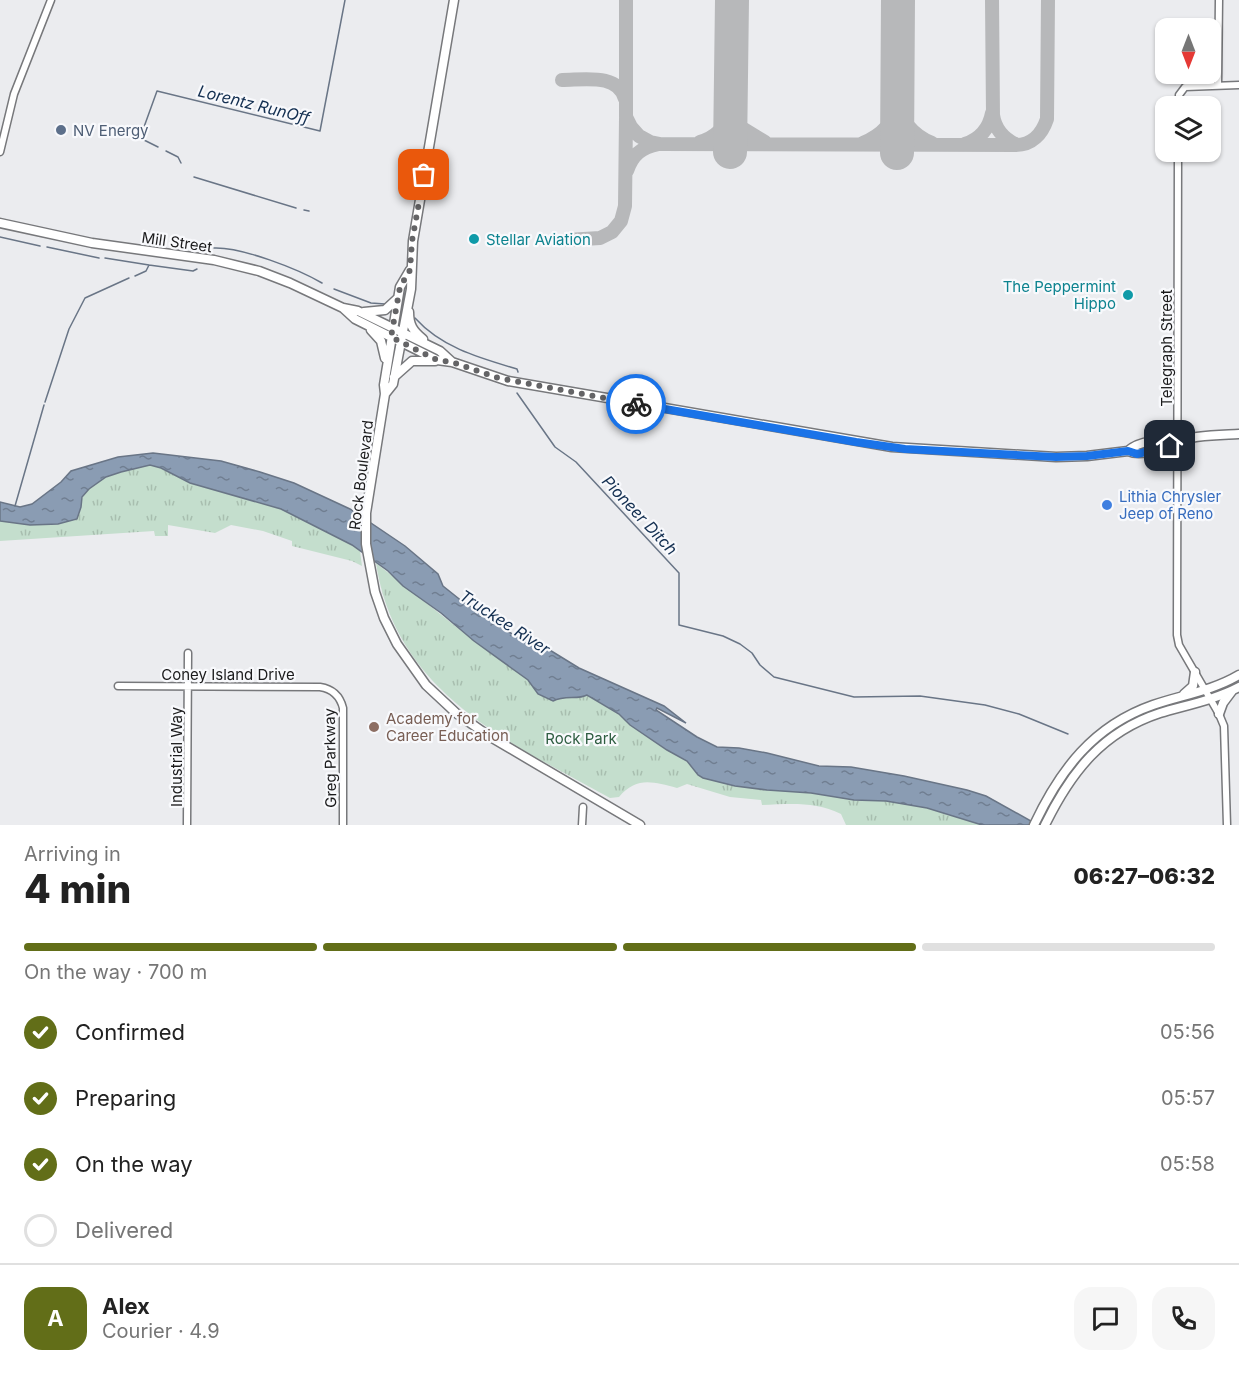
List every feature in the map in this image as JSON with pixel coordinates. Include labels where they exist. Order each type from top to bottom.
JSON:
[{"type":"main road","name":"Rock Boulevard","points":[[385,394],[391,388],[394,378],[409,299],[412,241],[454,0]]},
{"type":"main road","name":"Mill Street","points":[[0,223],[90,243],[238,265],[280,278],[343,308],[358,311],[393,328],[401,337],[447,362],[518,383],[879,446],[930,451],[1056,457],[1087,456],[1128,451],[1135,446],[1166,439],[1177,441],[1239,434]]},
{"type":"main road","name":"Rock Boulevard","points":[[410,270],[402,282],[398,298],[368,502],[366,544],[372,580],[384,618],[397,644],[418,676],[446,705],[489,736],[640,825]]},
{"type":"main road","points":[[358,311],[381,311],[398,298]]},
{"type":"main road","points":[[409,299],[410,322],[413,330],[441,351]]},
{"type":"main road","name":"Mill Street","points":[[343,308],[350,316],[391,337],[401,337],[441,351],[447,362]]},
{"type":"main road","points":[[365,324],[381,341],[387,367]]},
{"type":"main road","points":[[394,378],[412,361],[447,362]]},
{"type":"main road","points":[[1180,697],[1193,686],[1195,672]]},
{"type":"main road","points":[[1034,825],[1065,769],[1097,736],[1132,714],[1205,690],[1239,675]]},
{"type":"main road","points":[[1045,825],[1062,791],[1080,767],[1116,735],[1147,718],[1210,699],[1236,688]]},
{"type":"main road","points":[[1219,714],[1223,703],[1236,688]]},
{"type":"street","points":[[0,152],[14,94],[51,0]]},
{"type":"street","points":[[1218,0],[1218,86]]},
{"type":"street","points":[[1179,96],[1187,86],[1239,86]]},
{"type":"street","name":"Telegraph Street","points":[[1178,162],[1176,635],[1219,714]]},
{"type":"street","name":"Industrial Way","points":[[187,825],[188,653]]},
{"type":"street","name":"Coney Island Drive","points":[[118,686],[320,687],[336,693]]},
{"type":"street","name":"Greg Parkway","points":[[336,693],[343,708],[343,825]]},
{"type":"street","points":[[1219,714],[1224,730],[1227,825]]},
{"type":"street","points":[[582,825],[583,807]]},
{"type":"green space","points":[[150,465],[190,483],[281,509],[352,545],[360,551],[362,566],[352,561],[292,546],[292,541],[263,531],[231,525],[215,533],[168,525],[168,536],[155,536],[154,531],[0,541],[0,521],[30,525],[58,524],[77,519],[83,497],[96,483],[113,475]]},
{"type":"green space","name":"Rock Park","points":[[376,563],[474,641],[528,680],[538,694],[553,701],[587,695],[619,714],[630,725],[667,750],[687,761],[703,778],[735,786],[811,793],[854,800],[886,801],[927,808],[982,825],[846,825],[841,814],[821,807],[802,804],[762,805],[761,800],[730,797],[687,784],[677,788],[646,782],[639,783],[619,797],[610,798],[496,733],[462,708],[432,679],[407,647],[388,608]]},
{"type":"water","points":[[153,453],[221,461],[260,472],[294,483],[350,509],[405,546],[438,574],[443,586],[507,631],[522,639],[540,644],[579,668],[664,706],[686,723],[657,708],[656,710],[697,737],[717,747],[767,753],[819,766],[851,767],[904,776],[967,790],[986,796],[1038,825],[982,825],[927,808],[886,801],[854,800],[811,793],[735,786],[703,778],[687,761],[667,750],[630,725],[619,714],[587,695],[553,701],[538,694],[528,680],[474,641],[441,613],[403,586],[388,571],[352,545],[281,509],[190,483],[161,468],[150,465],[106,477],[82,497],[77,519],[58,524],[30,525],[0,521],[0,502],[20,507],[32,504],[61,482],[71,471],[118,457]]},
{"type":"waterway","name":"Lorentz RunOff","points":[[158,147],[140,138],[157,91],[320,131],[345,0]]},
{"type":"waterway","name":"Lorentz RunOff","points":[[166,151],[178,157],[181,163]]},
{"type":"waterway","name":"Lorentz RunOff","points":[[194,177],[296,208]]},
{"type":"waterway","name":"Lorentz RunOff","points":[[304,210],[309,211]]},
{"type":"waterway","name":"Pioneer Ditch","points":[[0,237],[40,246]]},
{"type":"waterway","name":"Pioneer Ditch","points":[[47,247],[99,258]]},
{"type":"waterway","name":"Pioneer Ditch","points":[[214,248],[239,251],[270,260],[322,283]]},
{"type":"waterway","name":"Pioneer Ditch","points":[[105,258],[149,265]]},
{"type":"waterway","name":"Pioneer Ditch","points":[[135,276],[146,271],[149,265],[193,271],[197,269]]},
{"type":"waterway","name":"Lorentz RunOff","points":[[45,402],[69,329],[85,298],[129,278]]},
{"type":"waterway","name":"Pioneer Ditch","points":[[334,289],[371,303],[385,304]]},
{"type":"waterway","name":"Pioneer Ditch","points":[[415,318],[437,337],[462,351],[517,369],[518,372]]},
{"type":"waterway","name":"Pioneer Ditch","points":[[517,393],[555,447],[576,462],[679,573],[679,625],[723,636],[740,644],[752,653],[760,665],[774,677],[854,697],[920,696],[985,705],[1019,714],[1068,734]]},
{"type":"waterway","name":"Lorentz RunOff","points":[[15,506],[44,405]]},
{"type":"taxiway","points":[[626,0],[626,117],[639,136],[650,142],[660,144],[1016,145],[1036,138],[1047,119],[1048,0]]},
{"type":"taxiway","points":[[992,0],[993,115],[1000,132],[1015,144]]},
{"type":"taxiway","points":[[562,80],[590,79],[608,82],[615,85],[625,99]]},
{"type":"taxiway","points":[[897,100],[908,126],[919,136],[932,143]]},
{"type":"taxiway","points":[[863,143],[886,127],[893,116],[897,102]]},
{"type":"taxiway","points":[[731,113],[742,128],[765,142]]},
{"type":"taxiway","points":[[700,142],[719,131],[731,113]]},
{"type":"taxiway","points":[[965,144],[983,133],[992,113]]},
{"type":"taxiway","points":[[567,240],[600,238],[612,232],[621,221],[625,206],[626,118]]},
{"type":"taxiway","points":[[627,171],[638,153],[658,144]]},
{"type":"runway","points":[[730,152],[732,0]]},
{"type":"runway","points":[[897,153],[898,0]]},
{"type":"way so far","points":[[424,175],[412,241],[410,270],[400,287],[391,337],[437,360],[452,362],[498,378],[636,404]]},
{"type":"place","name":"NV Energy","points":[[61,130]]},
{"type":"place","name":"Stellar Aviation","points":[[474,239]]},
{"type":"place","name":"The Peppermint Hippo","points":[[1128,295]]},
{"type":"place","name":"Lithia Chrysler Jeep of Reno","points":[[1107,505]]},
{"type":"place","name":"Academy for Career Education","points":[[374,727]]},
{"type":"route","points":[[636,404],[856,442],[918,450],[1076,457],[1128,451],[1137,454],[1170,446]]},
{"type":"water label","name":"Truckee River","points":[[505,622]]}]
